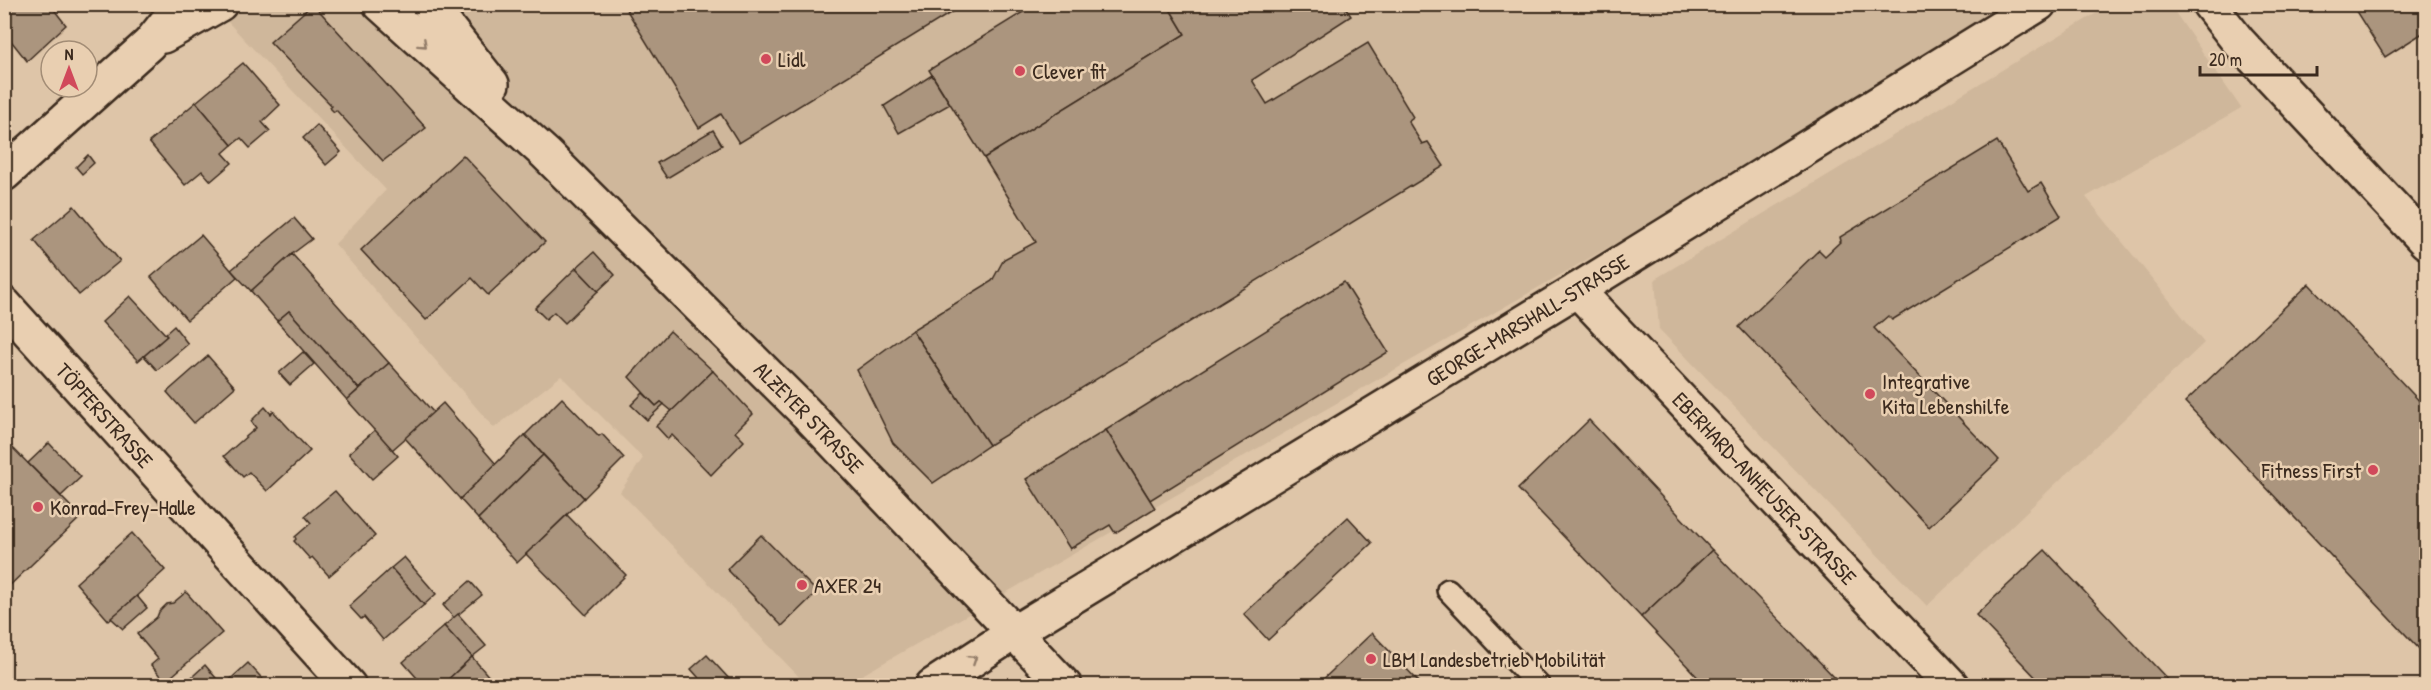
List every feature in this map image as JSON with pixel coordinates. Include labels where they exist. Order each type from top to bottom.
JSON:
[{"type":"street","points":[[4,174],[148,44],[181,4]]},
{"type":"street","points":[[148,44],[220,4]]},
{"type":"street","name":"ALZEYER STRASSE","points":[[380,4],[546,154],[806,413],[1065,686]]},
{"type":"street","name":"ALZEYER STRASSE","points":[[429,4],[546,154]]},
{"type":"street","name":"GEORGE-MARSHALL-STRASSE","points":[[932,686],[1015,632],[1577,290],[2039,4]]},
{"type":"street","points":[[2209,4],[2245,49],[2427,242]]},
{"type":"street","name":"EBERHARD-ANHEUSER-STRASSE","points":[[1577,290],[1952,686]]},
{"type":"street","name":"TÖPFERSTRASSE","points":[[4,304],[349,686]]},
{"type":"lane","points":[[1448,590],[1539,686]]},
{"type":"shaded area","points":[[212,5],[2031,5],[843,686],[807,685],[620,492],[643,458],[561,376],[494,428],[335,244],[386,190]]},
{"type":"shaded area","points":[[2110,5],[2170,5],[2241,108],[2086,197],[2204,343],[1927,606],[1659,329],[1655,279]]},
{"type":"building","points":[[4,4],[61,4],[55,11],[66,25],[51,39],[39,39],[39,50],[27,61],[4,32]]},
{"type":"building","points":[[313,4],[426,128],[383,161],[336,110],[334,112],[330,108],[332,106],[270,42]]},
{"type":"building","name":"Lidl","points":[[623,4],[965,4],[739,143],[721,114],[699,128]]},
{"type":"building","points":[[1036,4],[1167,4],[1185,34],[984,158],[929,70]]},
{"type":"building","points":[[1167,4],[1343,4],[1351,16],[1252,80],[1267,104],[1368,43],[1413,117],[1408,121],[1422,144],[1428,142],[1444,166],[989,445],[912,330],[992,281],[1004,259],[1036,242],[984,158],[1185,34]]},
{"type":"building","points":[[2348,4],[2426,4],[2426,31],[2385,57],[2354,8],[2351,10]]},
{"type":"building","points":[[243,63],[280,105],[262,122],[270,131],[250,148],[241,138],[232,145],[196,102]]},
{"type":"building","points":[[932,75],[950,104],[899,133],[884,106]]},
{"type":"building","points":[[196,102],[232,145],[223,153],[232,163],[211,181],[202,171],[185,185],[149,142]]},
{"type":"building","points":[[317,125],[341,152],[326,165],[303,138]]},
{"type":"building","points":[[713,130],[722,145],[667,178],[657,163]]},
{"type":"building","name":"Integrative Kita Lebenshilfe","points":[[1997,141],[2028,191],[2041,183],[2061,216],[1892,320],[1888,316],[1874,328],[1999,460],[1929,527],[1739,327],[1819,250],[1825,256],[1841,241],[1840,237]]},
{"type":"building","points":[[88,155],[94,163],[82,174],[76,167]]},
{"type":"building","points":[[463,155],[545,242],[488,295],[472,278],[426,320],[361,250]]},
{"type":"building","points":[[74,206],[120,261],[79,295],[34,240]]},
{"type":"building","points":[[294,218],[312,239],[251,291],[231,270]]},
{"type":"building","points":[[201,235],[237,277],[187,320],[151,277]]},
{"type":"building","points":[[594,252],[615,275],[598,291],[576,268]]},
{"type":"building","points":[[292,254],[389,363],[359,389],[289,311],[277,321],[251,291]]},
{"type":"building","points":[[576,268],[598,291],[565,323],[554,312],[546,319],[535,308]]},
{"type":"building","points":[[1344,282],[1388,352],[1150,500],[1106,430]]},
{"type":"building","points":[[2309,284],[2426,408],[2426,656],[2185,402]]},
{"type":"building","points":[[130,296],[167,336],[138,361],[102,322]]},
{"type":"building","points":[[289,311],[359,389],[347,400],[277,321]]},
{"type":"building","points":[[174,326],[188,344],[157,370],[144,356],[167,336],[165,334]]},
{"type":"building","points":[[912,330],[989,445],[933,483],[893,443],[857,370]]},
{"type":"building","points":[[670,331],[713,371],[672,411],[661,402],[656,406],[629,377]]},
{"type":"building","points":[[303,352],[314,364],[290,385],[279,373]]},
{"type":"building","points":[[208,356],[235,387],[194,423],[167,392]]},
{"type":"building","points":[[389,363],[434,413],[392,450],[347,400]]},
{"type":"building","points":[[713,371],[753,414],[735,432],[744,441],[711,475],[672,435],[668,439],[656,426]]},
{"type":"building","points":[[643,393],[656,406],[661,402],[664,404],[647,420],[631,405]]},
{"type":"building","points":[[562,398],[599,436],[602,434],[624,458],[584,498],[525,435]]},
{"type":"building","points":[[443,403],[496,464],[460,499],[405,438]]},
{"type":"building","points":[[265,407],[271,414],[273,411],[310,451],[267,491],[249,472],[243,477],[224,456],[256,428],[251,421]]},
{"type":"building","points":[[1589,420],[1712,550],[1641,617],[1518,489]]},
{"type":"building","points":[[375,430],[398,456],[372,479],[349,453]]},
{"type":"building","points":[[1106,430],[1155,508],[1115,533],[1110,525],[1070,549],[1026,479]]},
{"type":"building","points":[[525,435],[543,455],[478,519],[460,499]]},
{"type":"building","name":"Konrad-Frey-Halle","points":[[4,439],[81,517],[4,591]]},
{"type":"building","points":[[49,443],[81,477],[61,496],[28,463]]},
{"type":"building","points":[[543,455],[584,498],[517,563],[478,519]]},
{"type":"building","points":[[335,491],[375,536],[329,576],[294,541],[295,537],[311,523],[305,516]]},
{"type":"building","points":[[567,515],[626,575],[586,615],[526,554]]},
{"type":"building","points":[[1348,517],[1372,543],[1268,640],[1244,614]]},
{"type":"building","points":[[132,533],[165,570],[109,621],[76,583]]},
{"type":"building","points":[[761,535],[817,592],[782,626],[727,569]]},
{"type":"building","points":[[1712,550],[1836,679],[1829,686],[1706,686],[1641,617]]},
{"type":"building","points":[[2045,550],[2174,686],[2044,686],[1976,615]]},
{"type":"building","points":[[404,557],[436,594],[424,605],[391,568]]},
{"type":"building","points":[[391,568],[424,605],[383,640],[364,617],[361,619],[349,606]]},
{"type":"building","points":[[470,581],[482,595],[454,618],[443,605]]},
{"type":"building","points":[[186,592],[222,633],[165,682],[151,665],[158,659],[137,634],[157,617],[167,604],[173,603]]},
{"type":"building","points":[[137,596],[147,608],[123,629],[111,618]]},
{"type":"building","points":[[458,614],[486,646],[472,657],[444,626]]},
{"type":"building","points":[[444,626],[472,657],[441,686],[424,686],[403,662]]},
{"type":"building","name":"LBM Landesbetrieb Mobilität","points":[[1372,633],[1423,686],[1316,686]]},
{"type":"building","points":[[707,655],[732,682],[727,686],[706,686],[691,669]]},
{"type":"building","points":[[472,657],[497,686],[441,686]]},
{"type":"building","points":[[248,663],[269,686],[223,686]]},
{"type":"building","points":[[205,665],[216,678],[207,686],[182,686]]},
{"type":"place","name":"Lidl","points":[[766,59]]},
{"type":"place","name":"Clever fit","points":[[1020,71]]},
{"type":"place","name":"Integrative Kita Lebenshilfe","points":[[1870,394]]},
{"type":"place","name":"Fitness First","points":[[2373,470]]},
{"type":"place","name":"Konrad-Frey-Halle","points":[[38,507]]},
{"type":"place","name":"AXER 24","points":[[802,585]]},
{"type":"place","name":"LBM Landesbetrieb Mobilität","points":[[1371,659]]}]
